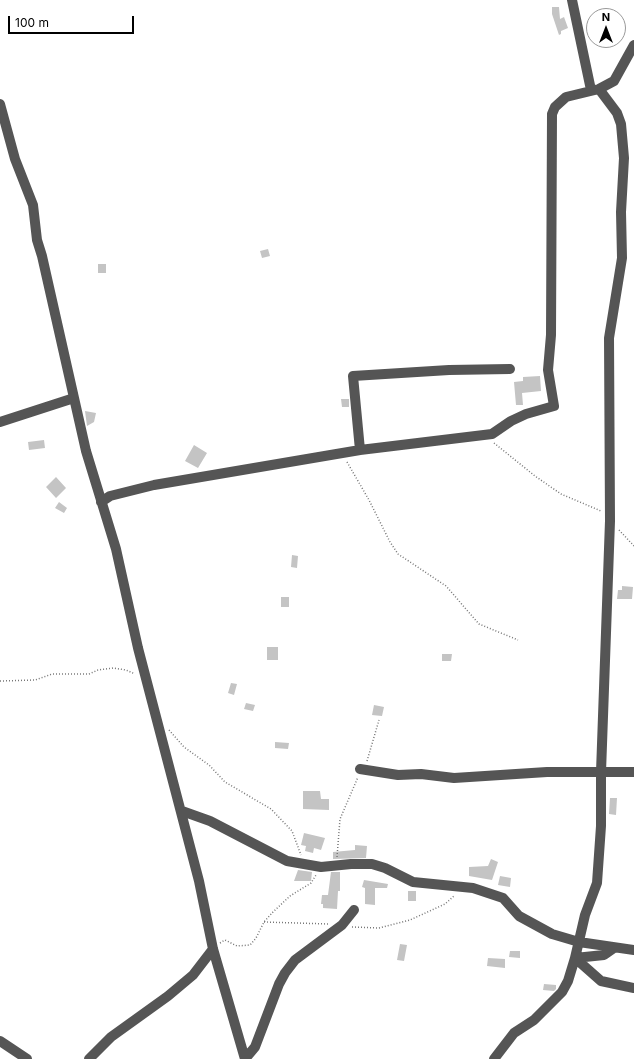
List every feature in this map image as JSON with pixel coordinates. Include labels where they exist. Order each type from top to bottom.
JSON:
[{"type":"street","points":[[494,1059],[514,1034],[534,1020],[562,992],[568,981],[576,958],[585,915],[596,883],[601,826],[601,772],[610,521],[609,338],[622,258],[620,212],[624,158],[621,124],[617,113],[595,90],[572,0],[580,0]]},
{"type":"street","points":[[102,502],[110,496],[154,485],[360,450],[492,434],[526,414],[554,406],[548,370],[551,335],[552,114],[555,107],[566,97],[595,90],[614,81],[634,45]]},
{"type":"street","points":[[0,104],[14,159],[33,205],[37,240],[86,451],[116,549],[138,648],[157,716],[168,769],[182,811],[199,881],[213,949],[245,1059]]},
{"type":"street","points":[[360,450],[353,376],[449,370],[510,369]]},
{"type":"street","points":[[0,422],[74,398]]},
{"type":"street","points":[[360,769],[398,775],[421,774],[454,778],[493,774],[634,772]]},
{"type":"street","points":[[182,811],[210,821],[288,861],[322,867],[335,865],[372,864],[385,868],[413,882],[463,886],[492,893],[503,898],[519,916],[534,926],[579,942],[634,950]]},
{"type":"street","points":[[245,1059],[255,1047],[279,984],[285,973],[295,960],[342,925],[354,910]]},
{"type":"street","points":[[576,958],[604,955],[614,948]]},
{"type":"street","points":[[89,1059],[111,1037],[168,996],[193,974],[213,949]]},
{"type":"street","points":[[576,958],[601,981],[634,988]]},
{"type":"street","points":[[0,1041],[27,1059]]},
{"type":"path","points":[[492,434],[493,442],[498,448],[535,476],[568,498],[601,511],[634,546]]},
{"type":"path","points":[[342,454],[398,554],[446,586],[479,624],[518,640]]},
{"type":"path","points":[[0,681],[35,680],[52,674],[89,674],[106,668],[126,670],[136,675]]},
{"type":"path","points":[[157,716],[184,747],[209,765],[225,782],[271,809],[292,831],[305,864]]},
{"type":"path","points":[[335,865],[340,819],[356,784],[360,769],[370,758],[379,720]]},
{"type":"path","points":[[213,949],[225,940],[237,946],[250,945],[256,938],[264,922],[290,896],[311,883],[322,867]]},
{"type":"path","points":[[264,922],[379,928],[410,920],[445,904],[463,886]]},
{"type":"building","points":[[552,7],[559,7],[560,19],[564,17],[568,28],[561,31],[561,34],[559,35],[552,14]]},
{"type":"building","points":[[268,249],[270,256],[262,258],[260,251]]},
{"type":"building","points":[[98,264],[106,264],[106,273],[98,273]]},
{"type":"building","points":[[540,376],[541,391],[522,393],[523,405],[516,405],[514,382],[523,381],[523,377]]},
{"type":"building","points":[[341,399],[349,399],[349,407],[342,407]]},
{"type":"building","points":[[85,411],[96,413],[94,422],[87,426]]},
{"type":"building","points":[[44,440],[45,448],[29,450],[28,442]]},
{"type":"building","points":[[194,445],[207,453],[198,468],[185,461]]},
{"type":"building","points":[[56,477],[66,488],[56,498],[46,487]]},
{"type":"building","points":[[59,502],[67,508],[64,513],[55,508]]},
{"type":"building","points":[[292,555],[298,556],[297,568],[291,567]]},
{"type":"building","points":[[622,586],[633,587],[632,599],[617,599],[618,590],[622,590]]},
{"type":"building","points":[[281,597],[289,597],[289,607],[281,607]]},
{"type":"building","points":[[267,647],[278,647],[278,660],[267,660]]},
{"type":"building","points":[[442,654],[452,654],[451,661],[442,661]]},
{"type":"building","points":[[231,683],[237,684],[234,695],[228,693]]},
{"type":"building","points":[[246,703],[255,705],[253,711],[244,709]]},
{"type":"building","points":[[374,705],[384,707],[382,716],[372,715]]},
{"type":"building","points":[[275,742],[289,743],[288,749],[275,748]]},
{"type":"building","points":[[303,791],[320,791],[321,799],[329,799],[329,810],[303,809]]},
{"type":"building","points":[[610,798],[617,798],[616,815],[609,814]]},
{"type":"building","points":[[304,833],[325,838],[321,850],[314,848],[313,853],[305,851],[306,846],[301,845]]},
{"type":"building","points":[[355,845],[367,846],[366,858],[333,859],[333,852],[355,850]]},
{"type":"building","points":[[491,859],[498,862],[492,880],[469,876],[469,867],[488,866]]},
{"type":"building","points":[[298,870],[312,872],[311,881],[294,881]]},
{"type":"building","points":[[331,872],[340,872],[340,891],[338,891],[337,909],[323,908],[323,904],[321,904],[322,895],[328,895]]},
{"type":"building","points":[[500,876],[511,878],[510,887],[498,885]]},
{"type":"building","points":[[364,880],[388,884],[387,888],[375,888],[375,905],[365,904],[365,888],[362,887]]},
{"type":"building","points":[[408,891],[416,891],[416,901],[408,901]]},
{"type":"building","points":[[400,944],[407,945],[404,961],[397,960]]},
{"type":"building","points":[[510,951],[520,951],[520,958],[509,957]]},
{"type":"building","points":[[488,958],[505,959],[505,968],[487,966]]},
{"type":"building","points":[[544,984],[556,985],[556,989],[554,991],[543,990]]}]
